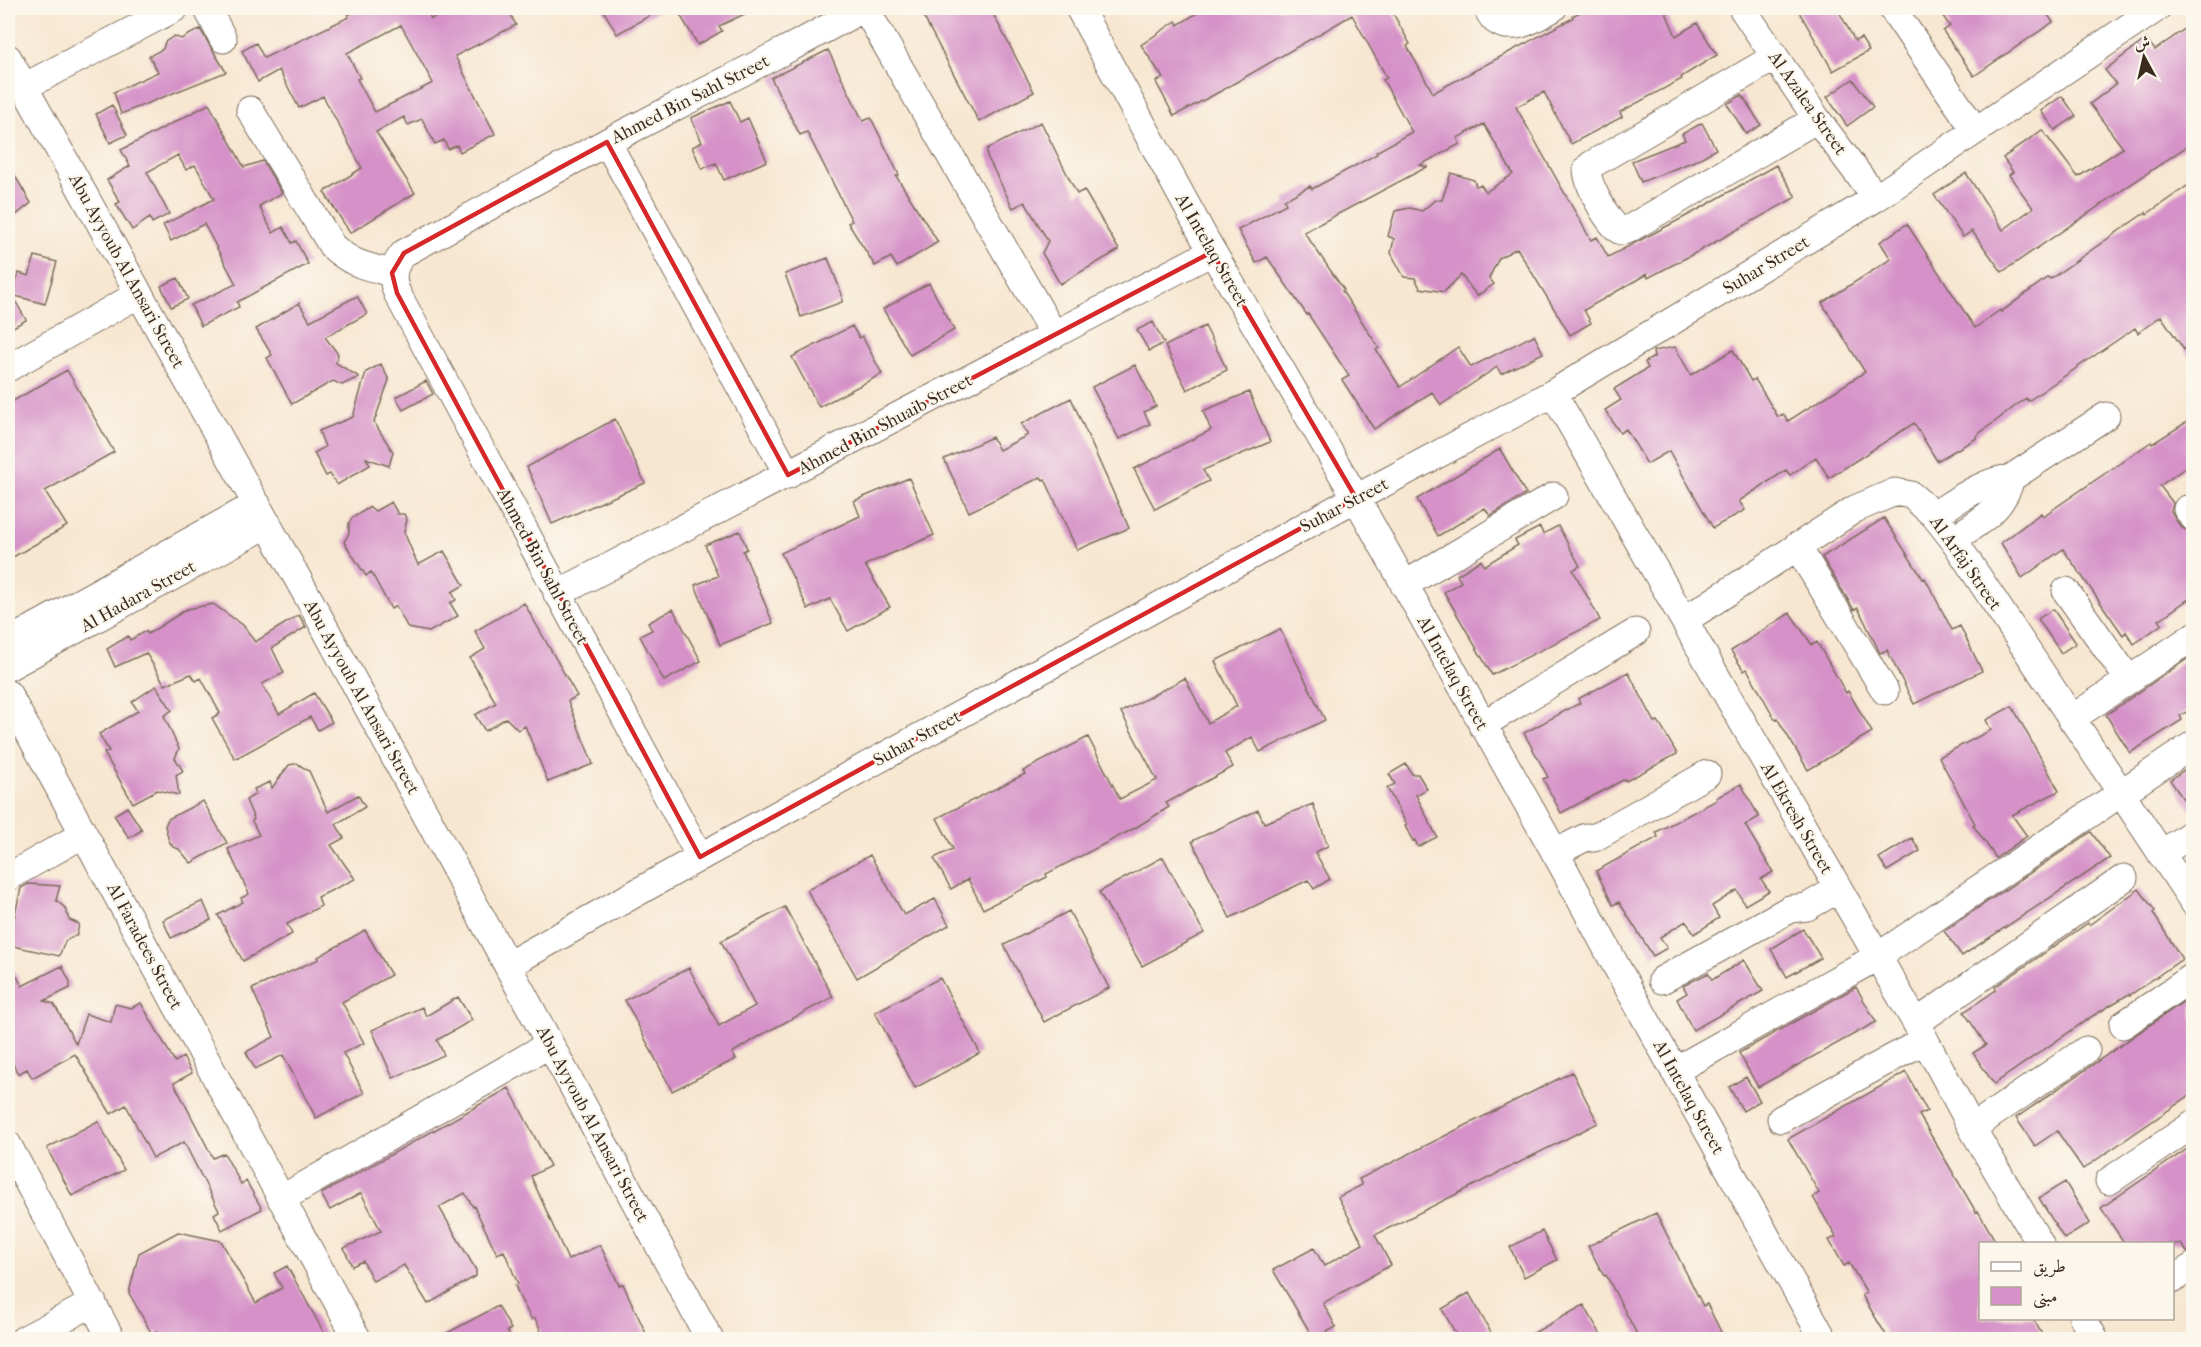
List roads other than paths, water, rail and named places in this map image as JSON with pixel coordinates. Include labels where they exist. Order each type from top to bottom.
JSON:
[{"type":"street","points":[[24,87],[176,8]]},
{"type":"street","points":[[207,8],[223,39]]},
{"type":"street","points":[[865,8],[1053,335]]},
{"type":"street","name":"Ahmed Bin Sahl Street","points":[[700,857],[397,293],[392,273],[404,253],[607,142],[865,8]]},
{"type":"street","name":"Al Intelaq Street","points":[[1079,8],[1212,252],[1356,498],[1559,859],[1824,1340]]},
{"type":"street","points":[[1488,8],[1489,13],[1497,21],[1507,26],[1521,24],[1553,8]]},
{"type":"street","name":"Al Azalea Street","points":[[1742,8],[1817,119],[1876,198]]},
{"type":"street","points":[[1892,8],[1975,130]]},
{"type":"street","name":"Suhar Street","points":[[508,964],[1356,498],[1553,393],[1876,198],[2157,8]]},
{"type":"street","points":[[1775,57],[1590,165],[1587,169],[1587,178],[1612,225],[1621,231],[1627,230],[1817,119]]},
{"type":"street","name":"Abu Ayyoub Al Ansari Street","points":[[8,58],[263,514],[710,1340]]},
{"type":"street","points":[[250,110],[332,246],[347,259],[360,265],[392,273]]},
{"type":"street","points":[[607,142],[788,475]]},
{"type":"street","name":"Ahmed Bin Shuaib Street","points":[[557,594],[1212,252]]},
{"type":"street","points":[[8,368],[139,294]]},
{"type":"street","name":"Al Ekresh Street","points":[[1553,393],[1685,620],[2039,1242]]},
{"type":"street","points":[[1934,515],[1993,481],[2011,478],[2106,416]]},
{"type":"street","points":[[1953,539],[1974,525],[2003,500],[2011,478]]},
{"type":"street","name":"Al Arfaj Street","points":[[1685,620],[1855,509],[1895,492],[1911,495],[1934,515],[1953,539],[2193,903]]},
{"type":"street","points":[[1404,585],[1554,496]]},
{"type":"street","name":"Al Hadara Street","points":[[8,642],[263,514]]},
{"type":"street","name":"Al Hadara Street","points":[[8,667],[263,514]]},
{"type":"street","points":[[1797,546],[1885,692]]},
{"type":"street","points":[[2066,591],[2129,680]]},
{"type":"street","points":[[1482,725],[1636,632]]},
{"type":"street","points":[[2071,719],[2193,636]]},
{"type":"street","name":"Al Faradees Street","points":[[8,694],[358,1340]]},
{"type":"street","points":[[1674,1071],[1877,957],[2193,744]]},
{"type":"street","points":[[1559,859],[1590,850],[1594,838],[1707,774]]},
{"type":"street","points":[[2161,854],[2193,832]]},
{"type":"street","points":[[8,877],[84,834]]},
{"type":"street","points":[[1780,1119],[1920,1032],[2124,878]]},
{"type":"street","points":[[1662,980],[1790,909],[1800,898],[1835,884]]},
{"type":"street","points":[[2123,1026],[2193,976]]},
{"type":"street","points":[[282,1199],[550,1044]]},
{"type":"street","points":[[1972,1128],[2086,1050]]},
{"type":"street","points":[[2109,1181],[2193,1124]]},
{"type":"street","points":[[8,1145],[112,1340]]},
{"type":"street","points":[[2174,1280],[2193,1266]]},
{"type":"street","points":[[23,1340],[93,1303]]},
{"type":"street","points":[[2084,1320],[2095,1340]]}]
